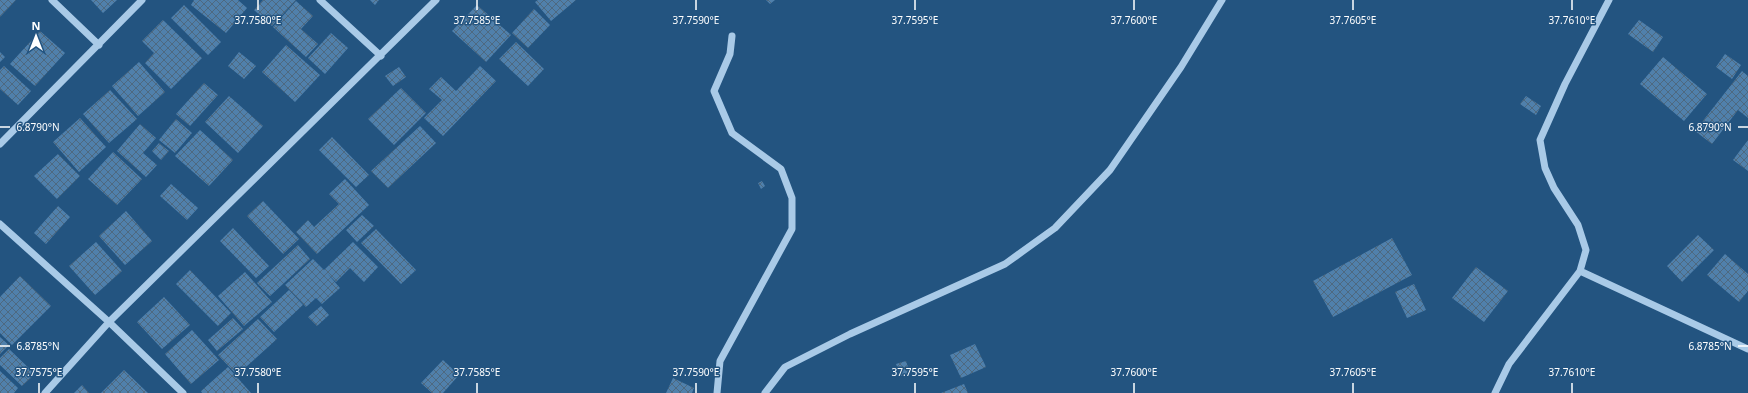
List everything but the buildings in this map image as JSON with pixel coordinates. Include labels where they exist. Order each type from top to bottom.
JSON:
[{"type":"street","points":[[52,0],[100,45]]},
{"type":"street","points":[[0,144],[100,45],[142,0]]},
{"type":"street","points":[[320,0],[381,56]]},
{"type":"street","points":[[44,393],[109,322],[381,56],[436,0]]},
{"type":"street","points":[[765,393],[785,366],[850,334],[1005,264],[1055,228],[1110,170],[1181,67],[1222,0]]},
{"type":"street","points":[[1495,393],[1509,364],[1580,271],[1586,250],[1578,225],[1554,188],[1545,168],[1540,140],[1564,84],[1609,0]]},
{"type":"street","points":[[718,393],[720,361],[792,229],[792,198],[780,169],[732,133],[714,91],[730,54],[732,36]]},
{"type":"street","points":[[0,224],[109,322],[183,393]]},
{"type":"street","points":[[1580,271],[1748,349]]}]
